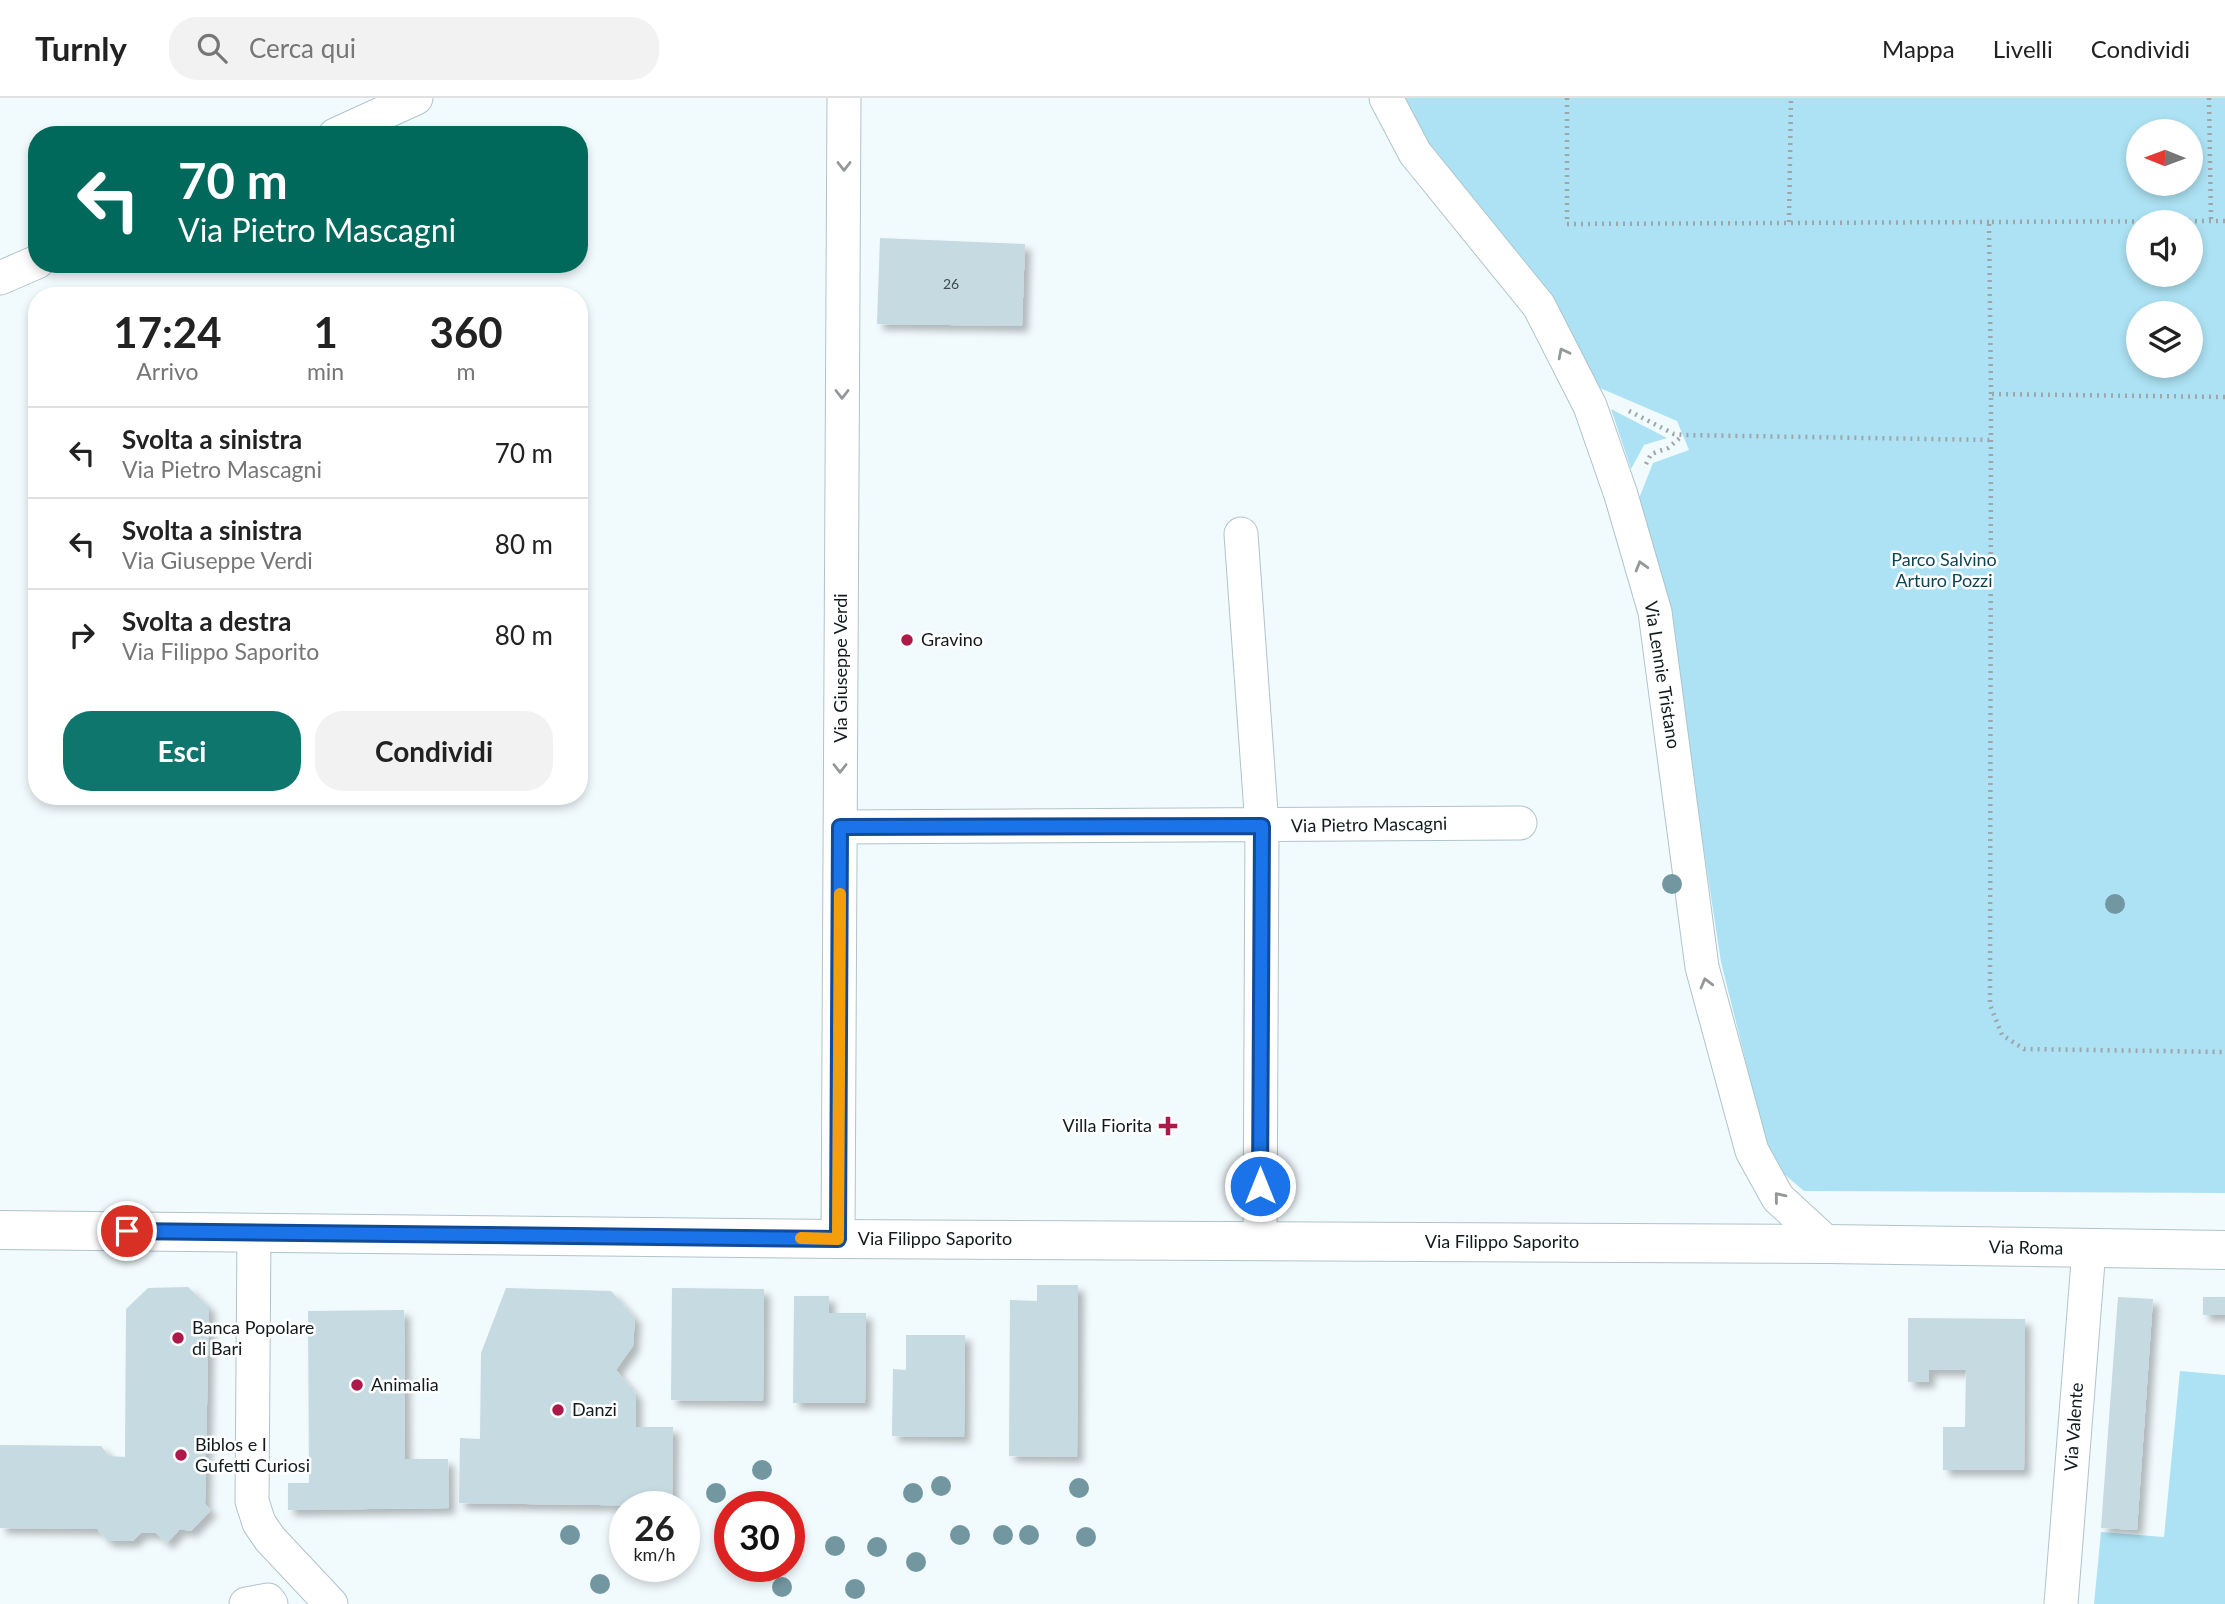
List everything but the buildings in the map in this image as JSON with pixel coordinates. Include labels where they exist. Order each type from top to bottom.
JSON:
[{"type":"street","points":[[355,126],[416,98]]},
{"type":"street","name":"Via Giuseppe Verdi","points":[[838,1239],[844,98]]},
{"type":"street","name":"Via Lennie Tristano","points":[[1386,98],[1415,153],[1539,306],[1590,406],[1655,612],[1702,967],[1752,1151],[1778,1198],[1828,1244]]},
{"type":"street","points":[[0,278],[28,266]]},
{"type":"street","points":[[1241,534],[1262,826],[1260,1241]]},
{"type":"street","name":"Via Pietro Mascagni","points":[[840,827],[1520,823]]},
{"type":"street","name":"Via Filippo Saporito","points":[[0,1230],[838,1239],[1828,1244]]},
{"type":"street","points":[[254,1233],[252,1501],[259,1523],[270,1539],[331,1604]]},
{"type":"street","name":"Via Roma","points":[[1828,1244],[2225,1250]]},
{"type":"street","name":"Via Valente","points":[[2062,1604],[2088,1249]]},
{"type":"street","points":[[246,1604],[268,1600],[271,1604]]},
{"type":"path","points":[[1567,98],[1567,223],[2225,221]]},
{"type":"path","points":[[1788,222],[1791,98]]},
{"type":"path","points":[[2209,98],[2211,221]]},
{"type":"path","points":[[1989,222],[1990,1005],[2001,1035],[2024,1049],[2225,1052]]},
{"type":"path","points":[[1991,394],[2225,397]]},
{"type":"path","points":[[1617,405],[1682,435],[1991,440]]},
{"type":"path","points":[[1645,466],[1651,454],[1668,448],[1682,435]]},
{"type":"green space","name":"Parco Salvino Arturo Pozzi","points":[[1401,98],[2225,98],[2225,1193],[1804,1191],[1784,1174],[1766,1143],[1721,962],[1680,693],[1636,506],[1653,463],[1689,450],[1677,421],[1593,385],[1414,125]]},
{"type":"green space","points":[[1611,409],[1667,438],[1644,445],[1631,469]]},
{"type":"green space","points":[[2180,1371],[2225,1375],[2225,1604],[2094,1604],[2101,1532],[2164,1537]]},
{"type":"slow traffic","points":[[801,1238],[838,1239],[840,894]]},
{"type":"place","name":"Gravino","points":[[907,640]]},
{"type":"place","name":"Villa Fiorita","points":[[1168,1126]]},
{"type":"place","name":"Banca Popolare di Bari","points":[[178,1338]]},
{"type":"place","name":"Animalia","points":[[357,1385]]},
{"type":"place","name":"Danzi","points":[[558,1410]]},
{"type":"place","name":"Biblos e I Gufetti Curiosi","points":[[181,1455]]},
{"type":"route","points":[[127,1231],[838,1239],[840,827],[1262,826],[1260,1186]]}]
